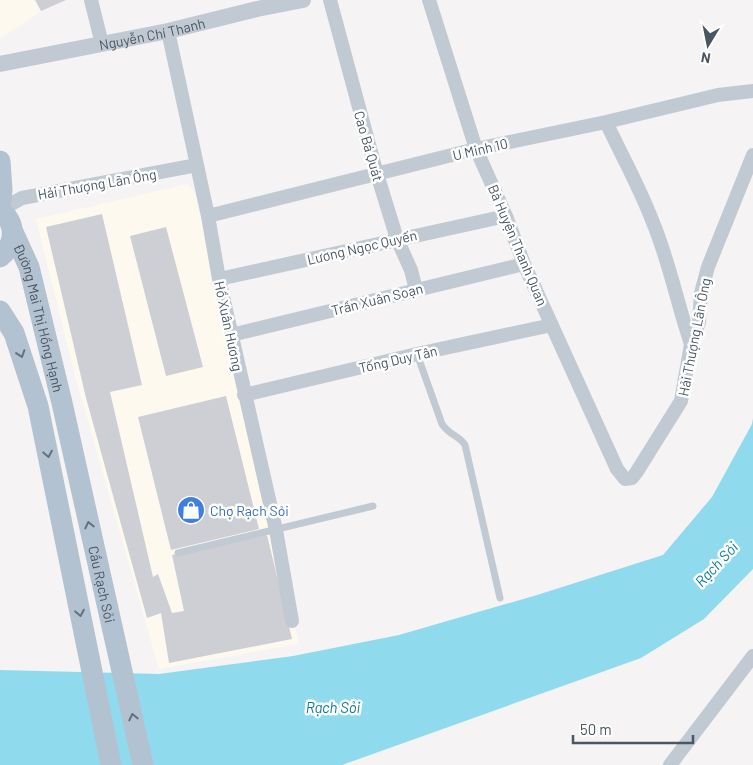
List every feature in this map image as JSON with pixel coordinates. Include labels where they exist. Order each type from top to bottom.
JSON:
[{"type":"main road","points":[[0,161],[2,190],[0,210]]},
{"type":"main road","name":"Đường Mai Thị Hồng Hạnh","points":[[0,210],[7,216],[29,266],[62,403]]},
{"type":"main road","points":[[0,257],[8,250],[13,232]]},
{"type":"main road","name":"Đường Mai Thị Hồng Hạnh","points":[[0,310],[14,333],[38,406]]},
{"type":"main road","name":"Cầu Rạch Sỏi","points":[[62,403],[143,765]]},
{"type":"main road","name":"Cầu Rạch Sỏi","points":[[38,406],[111,765]]},
{"type":"street","points":[[91,0],[102,44]]},
{"type":"street","name":"Nguyễn Chí Thanh","points":[[0,64],[168,31],[255,4],[302,0]]},
{"type":"street","name":"Cao Bá Quát","points":[[330,0],[377,174],[398,239],[411,270],[416,290]]},
{"type":"street","name":"Bà Huyện Thanh Quan","points":[[429,0],[476,149],[506,216],[524,264],[617,469],[622,478],[628,480]]},
{"type":"street","name":"Hồ Xuân Hương","points":[[168,31],[208,216],[231,335],[276,530],[292,621]]},
{"type":"street","name":"U Minh 10","points":[[208,216],[476,149],[606,122],[718,95],[753,91]]},
{"type":"street","points":[[606,122],[652,220],[670,269],[681,314],[691,344]]},
{"type":"street","name":"Hải Thượng Lãn Ông","points":[[628,480],[632,478],[646,458],[681,401],[691,344],[698,328],[701,293],[708,268],[753,155]]},
{"type":"street","name":"Hải Thượng Lãn Ông","points":[[0,210],[22,198],[196,165]]},
{"type":"street","name":"Lương Ngọc Quyến","points":[[219,279],[506,216]]},
{"type":"street","name":"Trần Xuân Soạn","points":[[231,335],[524,264]]},
{"type":"street","name":"Tống Duy Tân","points":[[244,395],[417,354],[552,325]]},
{"type":"street","points":[[670,765],[752,659]]},
{"type":"lane","points":[[417,354],[442,424],[447,432],[460,438],[465,445],[500,598]]},
{"type":"lane","points":[[178,553],[373,506]]},
{"type":"shaded area","points":[[0,0],[57,0],[0,39]]},
{"type":"shaded area","name":"Chợ Rạch Sỏi","points":[[188,184],[195,193],[299,644],[159,669],[75,376],[36,219]]},
{"type":"water","name":"Rạch Sỏi","points":[[753,418],[753,569],[704,619],[641,658],[342,765],[0,765],[0,670],[159,674],[293,656],[399,635],[537,595],[663,555],[712,497],[752,424]]},
{"type":"building","points":[[35,0],[66,0],[41,11]]},
{"type":"building","points":[[102,214],[142,385],[110,392],[153,577],[158,574],[172,613],[184,611],[172,555],[267,535],[292,639],[169,663],[161,613],[147,618],[86,398],[46,227]]},
{"type":"building","points":[[166,227],[203,367],[166,376],[130,236]]},
{"type":"building","points":[[226,396],[259,529],[171,550],[138,417]]},
{"type":"place","name":"Chợ Rạch Sỏi","points":[[191,510]]}]
